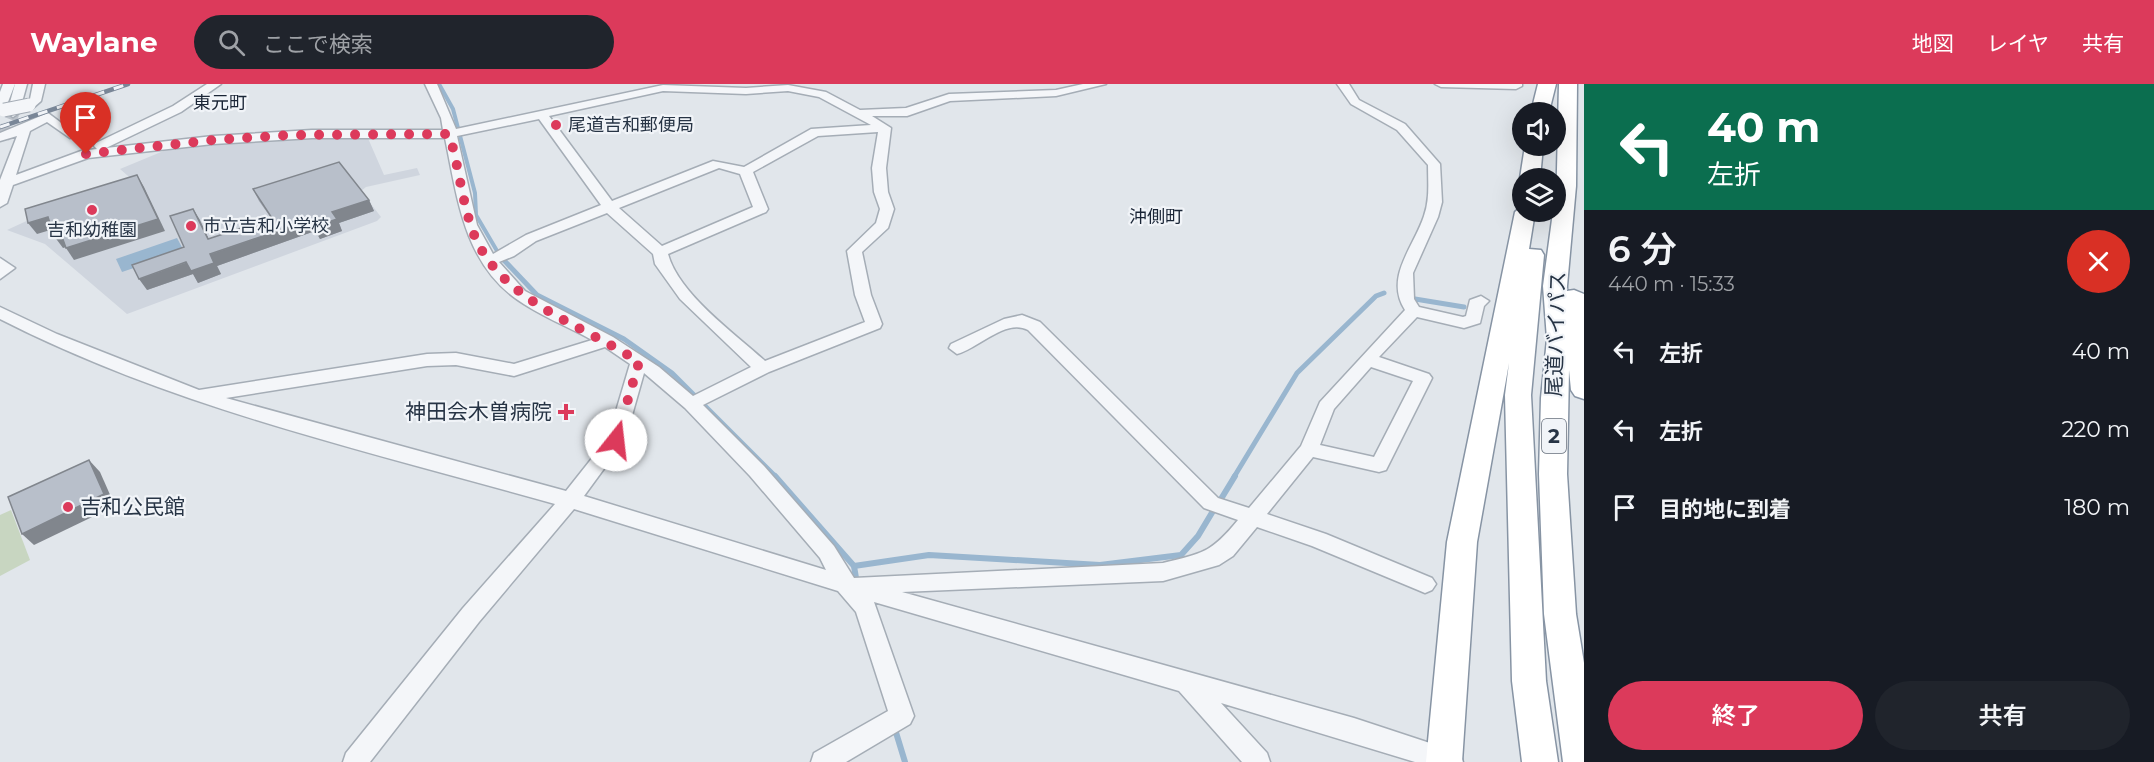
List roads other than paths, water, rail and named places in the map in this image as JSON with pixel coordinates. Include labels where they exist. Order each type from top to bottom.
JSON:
[{"type":"highway","name":"尾道バイパス","points":[[1547,84],[1561,102]]},
{"type":"highway","points":[[1542,102],[1547,84]]},
{"type":"highway","points":[[1446,761],[1462,542],[1523,222]]},
{"type":"highway","name":"尾道バイパス","points":[[1540,762],[1529,681],[1518,395],[1550,222]]},
{"type":"highway","name":"尾道バイパス","points":[[1553,222],[1559,339],[1554,398],[1553,474],[1560,614],[1581,762]]},
{"type":"highway","points":[[1554,222],[1584,390]]},
{"type":"street","points":[[4,110],[21,84]]},
{"type":"street","points":[[4,110],[29,105],[35,101],[39,84]]},
{"type":"street","points":[[3,184],[86,154],[177,108],[215,84]]},
{"type":"street","points":[[431,84],[447,118],[470,225],[489,261],[520,294],[607,341],[653,371],[692,404],[801,519],[827,552],[846,585],[865,608],[902,716],[824,762]]},
{"type":"street","points":[[860,112],[907,112],[956,97],[1056,93],[1100,84]]},
{"type":"street","points":[[1343,84],[1355,102],[1401,127],[1434,164],[1436,177],[1433,210],[1405,273],[1406,299],[1414,311],[1429,317],[1464,323],[1474,319],[1476,304],[1481,301]]},
{"type":"street","points":[[1441,84],[1507,86],[1516,86],[1516,84]]},
{"type":"street","points":[[1566,102],[1573,102],[1576,84]]},
{"type":"street","points":[[4,110],[6,86]]},
{"type":"street","points":[[86,154],[213,140],[449,134],[543,116],[649,89],[746,91],[773,86],[822,94],[860,112],[885,128]]},
{"type":"street","points":[[543,116],[609,207],[660,252]]},
{"type":"street","points":[[1,141],[48,117],[70,134]]},
{"type":"street","points":[[489,261],[509,254],[531,238],[718,164],[746,171],[815,132],[885,128]]},
{"type":"street","points":[[692,404],[763,368],[874,324],[863,294],[855,251],[884,225],[886,209],[881,192],[879,168],[885,128]]},
{"type":"street","points":[[0,203],[3,184],[25,129]]},
{"type":"street","points":[[660,252],[761,209],[746,171]]},
{"type":"street","points":[[660,252],[659,261],[676,286],[763,368]]},
{"type":"street","points":[[0,262],[8,268],[0,274]]},
{"type":"street","points":[[890,591],[1163,572],[1212,559],[1226,550],[1310,449],[1326,406],[1414,311]]},
{"type":"street","points":[[0,312],[51,338],[196,396],[570,500],[846,585],[890,591],[1186,682],[1354,730],[1446,761]]},
{"type":"street","points":[[957,348],[1004,324],[1022,320],[1034,326],[1211,502],[1318,540],[1425,584]]},
{"type":"street","points":[[196,396],[427,360],[456,359],[514,370],[607,341]]},
{"type":"street","points":[[1310,449],[1379,465],[1423,378],[1368,360]]},
{"type":"street","points":[[355,762],[471,615],[570,500],[616,440],[639,362]]},
{"type":"street","points":[[1186,682],[1258,762]]},
{"type":"water","points":[[177,238],[184,251],[122,272],[116,259]]},
{"type":"waterway","points":[[439,84],[453,109],[475,193],[476,215],[500,256]]},
{"type":"waterway","points":[[499,255],[537,295],[624,339],[672,373],[775,476]]},
{"type":"waterway","points":[[1234,477],[1297,373],[1376,296],[1384,293]]},
{"type":"waterway","points":[[1415,299],[1464,307]]},
{"type":"waterway","points":[[775,476],[854,566]]},
{"type":"waterway","points":[[1221,499],[1235,476]]},
{"type":"waterway","points":[[854,566],[929,555],[1100,565],[1181,555],[1198,536],[1213,511]]},
{"type":"waterway","points":[[854,566],[857,584]]},
{"type":"waterway","points":[[894,726],[905,762]]},
{"type":"tunnel","points":[[3,138],[13,113]]},
{"type":"railway","points":[[0,127],[128,84]]},
{"type":"place","name":"尾道吉和郵便局","points":[[556,125]]},
{"type":"place","name":"吉和幼稚園","points":[[92,210]]},
{"type":"place","name":"市立吉和小学校","points":[[191,226]]},
{"type":"place","name":"神田会木曽病院","points":[[566,412]]},
{"type":"place","name":"吉和公民館","points":[[68,507]]},
{"type":"district","name":"東元町","points":[[220,103]]},
{"type":"district","name":"沖側町","points":[[1156,217]]}]
